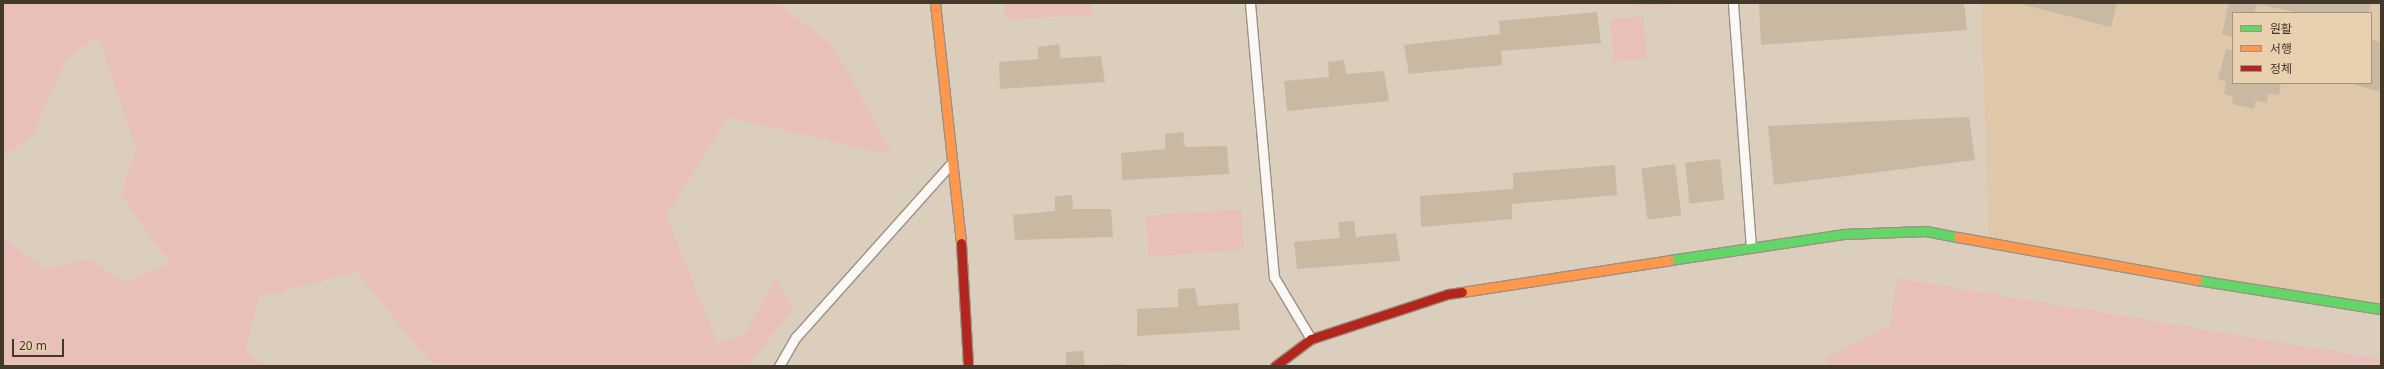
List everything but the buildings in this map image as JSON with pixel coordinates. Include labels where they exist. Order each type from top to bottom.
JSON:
[{"type":"street","points":[[935,3],[961,247],[968,366]]},
{"type":"street","points":[[1275,366],[1311,339],[1448,294],[1843,234],[1926,231],[2193,279],[2381,309]]},
{"type":"lane","points":[[1250,3],[1274,277],[1311,339]]},
{"type":"lane","points":[[1733,3],[1751,247]]},
{"type":"lane","points":[[779,366],[796,337],[952,162]]},
{"type":"shaded area","points":[[3,3],[778,3],[832,45],[893,155],[728,117],[666,216],[718,344],[746,333],[775,278],[793,309],[747,366],[449,366],[429,361],[357,272],[259,297],[245,351],[266,366],[3,366],[3,238],[44,269],[86,259],[125,282],[170,263],[121,195],[136,148],[98,36],[66,61],[31,137],[3,156]]},
{"type":"shaded area","points":[[1003,3],[1091,3],[1092,15],[1005,19]]},
{"type":"shaded area","points":[[1632,3],[1697,3],[1632,6]]},
{"type":"shaded area","points":[[1981,3],[2381,3],[2381,309],[1989,242]]},
{"type":"shaded area","points":[[1643,16],[1647,59],[1614,62],[1610,19]]},
{"type":"shaded area","points":[[1241,209],[1244,250],[1149,257],[1146,216]]},
{"type":"shaded area","points":[[1897,278],[2381,359],[2381,366],[1826,366],[1827,356],[1890,326]]},
{"type":"traffic: fast","points":[[1670,260],[1843,234],[1926,231],[1958,237]]},
{"type":"traffic: fast","points":[[2197,280],[2381,309]]},
{"type":"traffic: slow","points":[[935,3],[961,243]]},
{"type":"traffic: slow","points":[[1958,237],[2197,280]]},
{"type":"traffic: slow","points":[[1462,292],[1670,260]]},
{"type":"traffic: jam","points":[[961,243],[968,366]]},
{"type":"traffic: jam","points":[[1275,366],[1311,339],[1448,294],[1462,292]]}]
